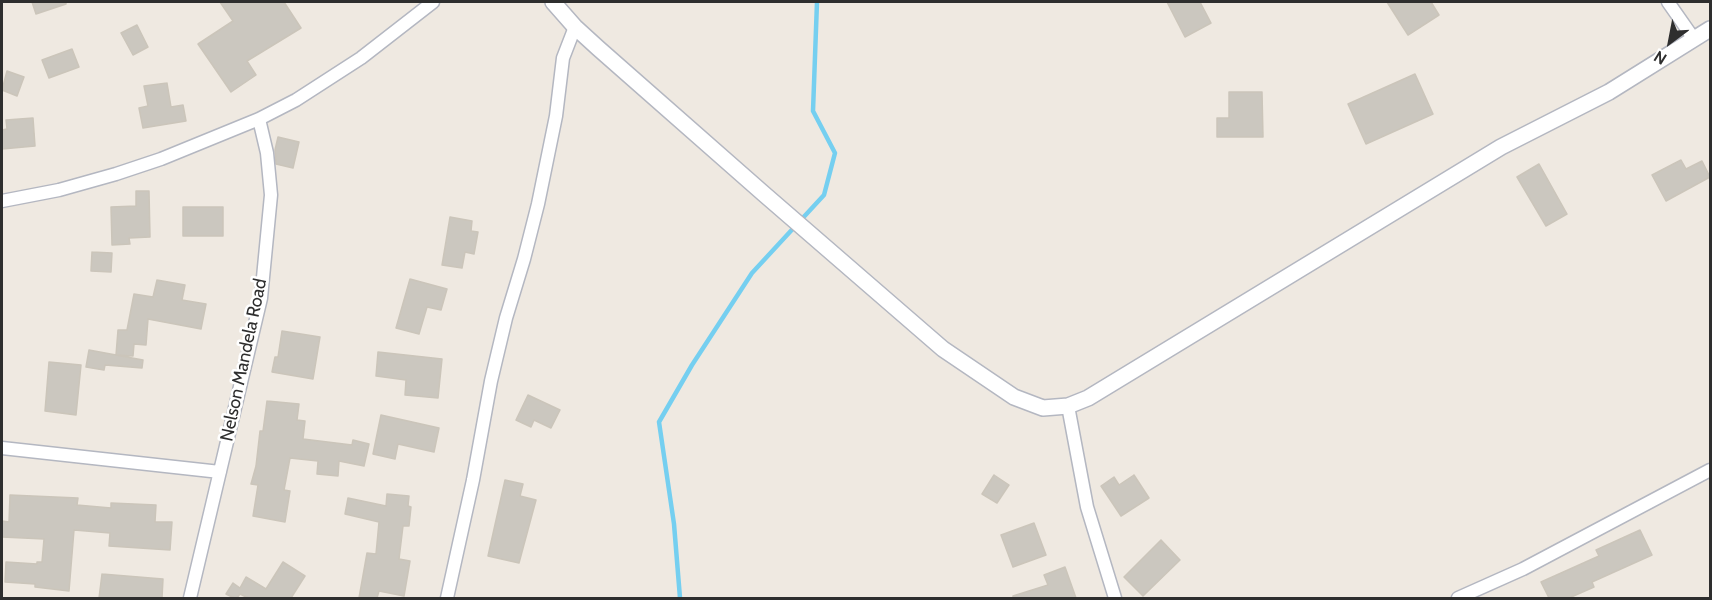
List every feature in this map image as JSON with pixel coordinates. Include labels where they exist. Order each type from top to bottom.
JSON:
[{"type":"street","points":[[2,201],[59,190],[116,174],[171,155],[259,119],[296,100],[361,58],[433,2]]},
{"type":"street","points":[[553,2],[575,27],[943,349],[1014,397],[1043,408],[1068,406],[1098,392],[1501,147],[1609,92],[1710,29]]},
{"type":"street","points":[[1668,2],[1694,39]]},
{"type":"street","points":[[447,598],[493,370],[538,204],[556,116],[563,58],[575,27]]},
{"type":"street","name":"Nelson Mandela Road","points":[[190,598],[261,298],[271,195],[267,153],[259,119]]},
{"type":"street","points":[[1068,406],[1087,507],[1116,598]]},
{"type":"street","points":[[2,448],[220,472]]},
{"type":"street","points":[[1458,598],[1523,569],[1710,470]]},
{"type":"building","points":[[32,2],[66,2],[66,4],[36,14]]},
{"type":"building","points":[[220,2],[284,2],[301,28],[247,61],[256,75],[231,92],[198,44],[233,21]]},
{"type":"building","points":[[1167,2],[1200,2],[1211,23],[1185,37]]},
{"type":"building","points":[[1387,2],[1431,2],[1439,15],[1408,35]]},
{"type":"building","points":[[137,25],[148,47],[133,55],[121,33]]},
{"type":"building","points":[[72,49],[79,67],[49,78],[42,60]]},
{"type":"building","points":[[7,71],[24,77],[17,96],[2,90]]},
{"type":"building","points":[[1415,74],[1433,114],[1366,144],[1348,104]]},
{"type":"building","points":[[167,83],[171,107],[183,105],[186,121],[143,128],[139,108],[148,106],[144,86]]},
{"type":"building","points":[[1229,92],[1262,92],[1263,137],[1217,137],[1217,118],[1229,118]]},
{"type":"building","points":[[33,118],[35,146],[2,149],[2,130],[7,129],[6,120]]},
{"type":"building","points":[[278,137],[299,142],[293,168],[276,164],[275,150]]},
{"type":"building","points":[[1681,160],[1686,169],[1702,161],[1710,177],[1666,201],[1652,175]]},
{"type":"building","points":[[1539,164],[1567,214],[1546,226],[1517,177]]},
{"type":"building","points":[[136,191],[149,191],[150,237],[129,238],[130,244],[112,245],[111,207],[136,206]]},
{"type":"building","points":[[183,207],[223,207],[223,236],[183,236]]},
{"type":"building","points":[[450,217],[472,221],[471,231],[478,232],[474,254],[465,252],[462,268],[442,265]]},
{"type":"building","points":[[92,252],[112,253],[111,272],[91,271]]},
{"type":"building","points":[[410,279],[447,289],[441,310],[427,307],[419,334],[396,328]]},
{"type":"building","points":[[157,280],[185,285],[182,300],[206,304],[201,329],[148,319],[146,345],[134,344],[133,356],[116,355],[118,330],[127,330],[134,294],[153,297]]},
{"type":"building","points":[[282,331],[320,337],[313,379],[272,372],[275,357],[278,357]]},
{"type":"building","points":[[89,350],[143,360],[142,368],[105,365],[104,370],[86,367]]},
{"type":"building","points":[[378,352],[442,359],[438,398],[405,395],[406,380],[376,376]]},
{"type":"building","points":[[49,362],[81,365],[76,415],[45,411]]},
{"type":"building","points":[[528,395],[560,410],[551,428],[534,420],[531,427],[516,420]]},
{"type":"building","points":[[267,401],[299,404],[297,420],[305,421],[303,439],[352,445],[353,440],[369,444],[364,466],[339,461],[338,476],[317,474],[318,461],[290,458],[284,490],[290,491],[285,522],[253,516],[258,485],[251,484]]},
{"type":"building","points":[[381,415],[439,428],[434,452],[398,444],[395,459],[373,454]]},
{"type":"building","points":[[994,475],[1009,485],[997,503],[982,494]]},
{"type":"building","points":[[1134,475],[1149,498],[1121,516],[1101,486],[1114,477],[1119,485]]},
{"type":"building","points":[[505,480],[523,484],[520,496],[536,500],[519,563],[488,556]]},
{"type":"building","points":[[387,494],[409,496],[408,506],[411,507],[409,526],[403,526],[399,559],[410,561],[404,596],[379,591],[377,598],[359,598],[367,553],[376,554],[379,522],[345,514],[348,498],[386,506]]},
{"type":"building","points":[[10,495],[78,498],[77,505],[111,508],[111,503],[156,505],[155,522],[172,522],[170,550],[109,546],[110,533],[74,530],[69,591],[35,587],[35,584],[5,582],[6,562],[37,564],[37,562],[42,562],[44,539],[2,537],[2,521],[9,522]]},
{"type":"building","points":[[1034,523],[1046,555],[1013,567],[1001,535]]},
{"type":"building","points":[[1640,530],[1652,555],[1592,582],[1594,587],[1569,598],[1549,598],[1541,582],[1599,556],[1596,550]]},
{"type":"building","points":[[1161,540],[1180,560],[1143,596],[1124,577]]},
{"type":"building","points":[[283,562],[305,576],[291,598],[248,598],[240,594],[234,598],[226,594],[233,583],[240,588],[246,577],[266,589]]},
{"type":"building","points":[[1065,567],[1076,598],[1013,598],[1013,596],[1048,585],[1044,575]]},
{"type":"building","points":[[102,574],[163,579],[162,598],[99,598]]},
{"type":"waterway","points":[[680,598],[674,524],[659,422],[692,365],[752,273],[824,195],[835,153],[813,111],[817,2]]}]
